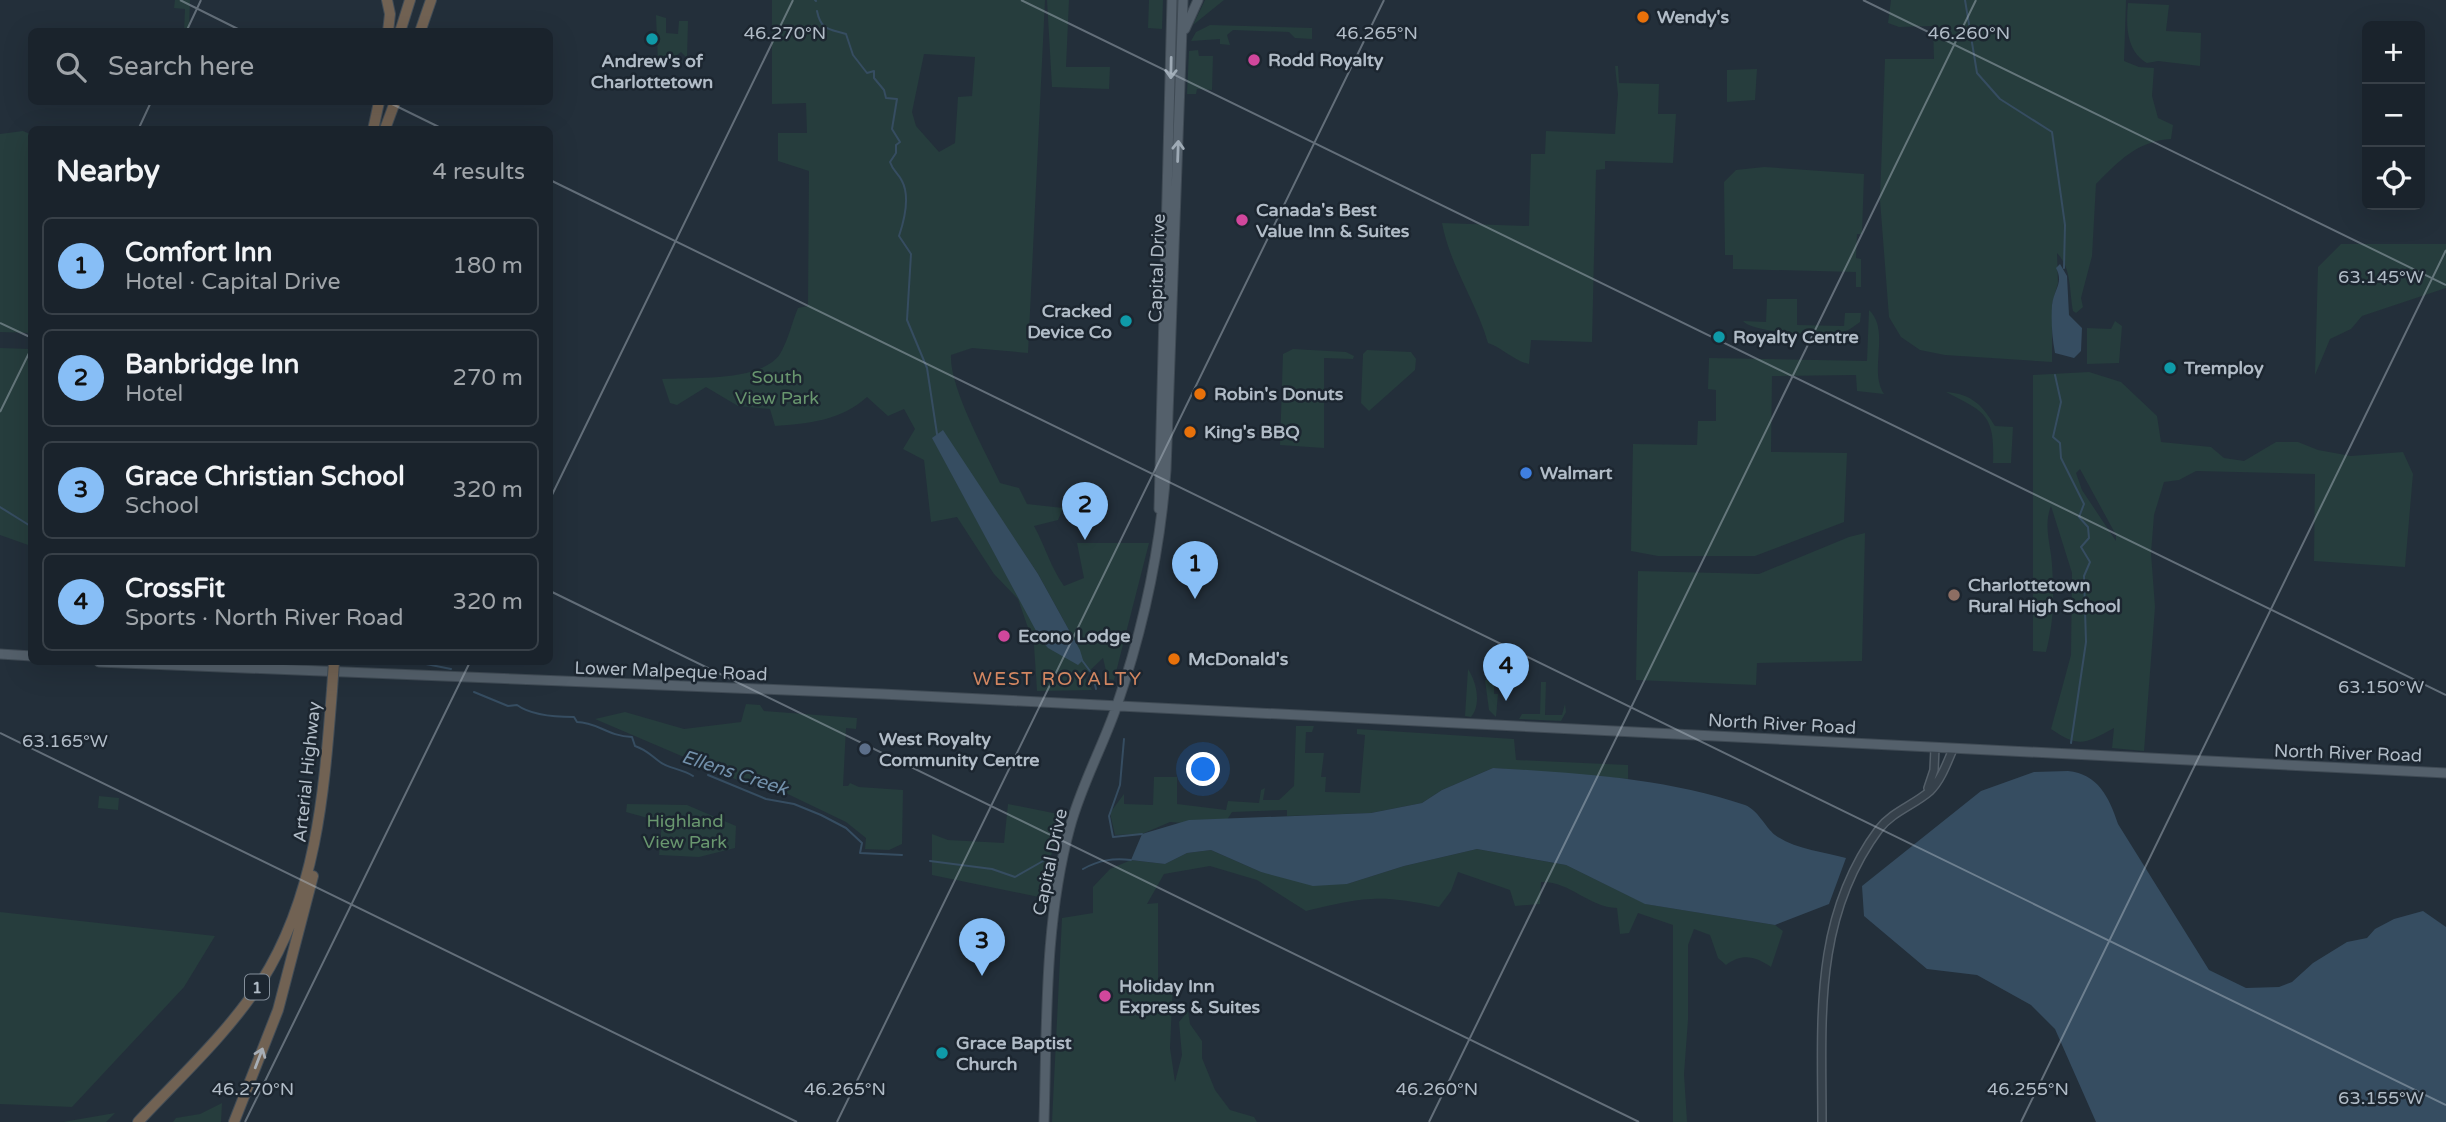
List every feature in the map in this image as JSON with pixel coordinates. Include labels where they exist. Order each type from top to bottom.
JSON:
[{"type":"highway","points":[[387,0],[390,14],[388,28]]},
{"type":"highway","points":[[401,28],[410,0]]},
{"type":"highway","points":[[416,28],[425,0]]},
{"type":"highway","points":[[421,28],[431,0]]},
{"type":"highway","points":[[372,126],[374,105]]},
{"type":"highway","points":[[373,126],[378,105]]},
{"type":"highway","points":[[386,126],[393,105]]},
{"type":"highway","name":"Arterial Highway","points":[[138,1122],[229,1026],[261,982],[304,888],[321,820],[334,665]]},
{"type":"highway","points":[[234,1122],[286,985],[312,883],[321,820]]},
{"type":"main road","name":"Capital Drive","points":[[1160,538],[1158,446],[1172,0]]},
{"type":"main road","name":"Capital Drive","points":[[1044,1122],[1053,912],[1070,826],[1116,707],[1151,589],[1160,538],[1166,470],[1183,0]]},
{"type":"main road","points":[[1182,37],[1198,0]]},
{"type":"main road","points":[[0,654],[28,656]]},
{"type":"main road","name":"Lower Malpeque Road","points":[[167,665],[1116,707]]},
{"type":"main road","name":"North River Road","points":[[1116,707],[2446,773]]},
{"type":"street","points":[[1923,796],[1930,785],[1935,748]]},
{"type":"street","points":[[1822,1122],[1823,979],[1827,946],[1838,911],[1880,828],[1923,796],[1937,780],[1953,749]]},
{"type":"green space","points":[[175,0],[190,0],[189,28],[184,28],[185,9],[174,8]]},
{"type":"green space","name":"South View Park","points":[[772,0],[1045,0],[1028,353],[972,348],[951,355],[952,368],[962,402],[1000,483],[1019,488],[1027,504],[1063,508],[1058,520],[1034,526],[1064,586],[1084,578],[1077,543],[1149,543],[1114,680],[1108,679],[1103,658],[1084,676],[1092,690],[1037,691],[1034,645],[1018,599],[994,574],[957,517],[931,522],[924,460],[903,449],[915,429],[904,409],[888,416],[867,397],[836,416],[775,426],[770,409],[738,406],[706,387],[677,405],[670,403],[662,379],[742,374],[771,363],[783,349],[798,308],[808,306],[809,171],[778,161],[778,133],[807,133],[806,103],[772,104]],"holes":[[[924,54],[975,57],[972,96],[958,97],[955,143],[939,152],[916,126],[912,112]],[[942,431],[1038,574],[1070,632],[1030,619],[933,439]]]},
{"type":"green space","points":[[1047,0],[1069,0],[1066,67],[1110,67],[1109,89],[1052,87]]},
{"type":"green space","points":[[1149,0],[1163,0],[1162,29],[1148,28]]},
{"type":"green space","points":[[1205,0],[1224,0],[1193,25]]},
{"type":"green space","points":[[1891,0],[2126,0],[2124,61],[2139,67],[2154,68],[2152,96],[2158,118],[2173,125],[2171,139],[2138,148],[2096,184],[2092,256],[2081,298],[2083,307],[2076,313],[2073,311],[2068,273],[2057,253],[2058,283],[2052,304],[2052,362],[1945,355],[1920,350],[1901,337],[1889,317],[1880,200],[1885,59],[1934,59],[1933,26],[1899,27],[1888,23]]},
{"type":"green space","points":[[2128,3],[2169,5],[2166,31],[2201,33],[2200,66],[2158,61],[2147,63],[2140,58],[2129,37]]},
{"type":"green space","points":[[656,15],[666,18],[666,33],[678,34],[679,21],[688,21],[687,58],[681,52],[676,56],[683,63],[658,62]]},
{"type":"green space","points":[[1210,25],[1312,28],[1312,39],[1295,38],[1289,32],[1233,30],[1227,35],[1230,45],[1220,44],[1220,39],[1191,41],[1196,32]]},
{"type":"green space","points":[[1198,50],[1199,56],[1213,56],[1212,90],[1197,89],[1196,94],[1187,94],[1189,51]]},
{"type":"green space","points":[[1615,66],[1618,66],[1619,83],[1659,84],[1658,114],[1676,114],[1673,163],[1605,161],[1605,169],[1596,170],[1592,342],[1531,340],[1529,364],[1488,343],[1451,254],[1442,223],[1529,226],[1531,154],[1545,154],[1546,131],[1615,134],[1618,94]]},
{"type":"green space","points":[[1757,69],[1755,100],[1727,102],[1727,70]]},
{"type":"green space","points":[[23,131],[28,133],[28,333],[0,332],[0,134]]},
{"type":"green space","points":[[1764,167],[1864,174],[1862,234],[1857,234],[1856,258],[1861,259],[1861,287],[1856,287],[1856,272],[1733,269],[1733,255],[1725,255],[1724,182],[1736,170]]},
{"type":"green space","points":[[2341,244],[2446,244],[2446,288],[2362,316],[2351,329],[2330,339],[2315,375],[2318,267]]},
{"type":"green space","points":[[1767,299],[1797,299],[1797,325],[1844,326],[1845,313],[1861,313],[1860,322],[1838,333],[1810,334],[1761,329],[1743,321],[1766,322]]},
{"type":"green space","points":[[1869,310],[1878,329],[1878,374],[1884,394],[1857,391],[1856,375],[1772,376],[1771,452],[1847,453],[1844,522],[1755,556],[1658,556],[1631,551],[1633,444],[1697,445],[1698,421],[1716,421],[1716,390],[1708,389],[1709,358],[1867,361]]},
{"type":"green space","points":[[2115,321],[2122,326],[2119,363],[2087,364],[2087,328],[2111,329]]},
{"type":"green space","points":[[0,348],[28,349],[28,545],[0,535]]},
{"type":"green space","points":[[1293,349],[1346,352],[1354,356],[1353,359],[1324,358],[1324,448],[1280,445],[1283,354]]},
{"type":"green space","points":[[1367,350],[1411,352],[1416,359],[1415,370],[1369,411],[1361,403],[1363,354]]},
{"type":"green space","points":[[2089,372],[2121,382],[2157,416],[2161,442],[2211,447],[2224,458],[2244,461],[2276,442],[2298,442],[2318,450],[2351,456],[2403,452],[2413,474],[2405,567],[2314,561],[2315,474],[2196,471],[2179,480],[2164,482],[2154,515],[2151,553],[2155,607],[2144,751],[2112,748],[2114,728],[2082,742],[2061,735],[2051,729],[2071,655],[2072,573],[2051,506],[2048,528],[2053,576],[2052,619],[2046,652],[2033,651],[2033,375]],"holes":[[[2080,469],[2116,535],[2116,541],[2082,490],[2076,473]]]},
{"type":"green space","points":[[1946,392],[1970,398],[1986,412],[1995,426],[2013,427],[2011,463],[1993,463],[1992,434],[1984,416],[1970,404]]},
{"type":"green space","points":[[1865,533],[1862,661],[1757,663],[1756,685],[1636,680],[1638,571],[1759,574]]},
{"type":"green space","points":[[1468,669],[1477,693],[1476,706],[1471,717],[1465,716]]},
{"type":"green space","points":[[1485,680],[1494,680],[1494,694],[1498,694],[1496,717],[1489,710]]},
{"type":"green space","points":[[1541,682],[1546,682],[1545,715],[1562,715],[1565,704],[1566,712],[1561,721],[1519,719],[1522,714],[1540,714]]},
{"type":"green space","points":[[746,704],[760,705],[764,711],[857,718],[856,729],[846,728],[843,786],[850,783],[859,787],[903,790],[902,844],[889,850],[865,849],[866,838],[846,822],[769,785],[747,784],[595,719],[625,712],[684,729],[741,722]]},
{"type":"green space","points":[[1296,726],[1314,726],[1312,732],[1306,732],[1305,753],[1324,753],[1321,777],[1326,777],[1325,792],[1360,793],[1365,735],[1357,734],[1357,729],[1514,739],[1516,760],[1628,765],[1628,779],[1493,768],[1442,790],[1422,803],[1371,813],[1287,816],[1287,810],[1232,812],[1223,826],[1170,822],[1142,834],[1115,835],[1110,813],[1124,794],[1124,804],[1153,805],[1154,777],[1177,777],[1177,804],[1226,810],[1228,801],[1259,803],[1261,790],[1265,788],[1263,800],[1279,800],[1294,786]]},
{"type":"green space","points":[[99,796],[119,798],[118,810],[98,808]]},
{"type":"green space","name":"Highland View Park","points":[[627,804],[687,805],[736,826],[735,848],[699,857],[659,855],[662,822],[626,812]]},
{"type":"green space","points":[[1008,804],[1063,815],[1039,897],[932,875],[932,834],[948,840],[1004,843]]},
{"type":"green space","points":[[1477,849],[1566,865],[1646,904],[1775,925],[1783,931],[1771,967],[1749,957],[1726,965],[1718,958],[1710,935],[1694,929],[1688,945],[1688,1020],[1684,1074],[1687,1122],[1673,1122],[1673,925],[1638,913],[1629,933],[1620,934],[1617,908],[1607,907],[1561,886],[1541,882],[1540,904],[1515,906],[1510,890],[1458,872],[1451,891],[1439,907],[1402,900],[1372,899],[1306,911],[1257,880],[1210,866],[1164,874],[1147,904],[1158,903],[1158,981],[1173,982],[1170,1048],[1175,1082],[1182,1055],[1179,1022],[1188,1011],[1190,1024],[1202,1041],[1202,1058],[1215,1090],[1230,1110],[1254,1117],[1257,1122],[1052,1122],[1062,918],[1093,913],[1093,887],[1110,869],[1131,860],[1165,864],[1187,853],[1211,850],[1261,872],[1347,884],[1404,866]]},
{"type":"green space","points":[[0,912],[215,936],[184,987],[72,1107],[0,1104]]},
{"type":"green space","points":[[222,1103],[221,1122],[173,1122],[176,1118],[200,1114]]},
{"type":"green space","points":[[115,1113],[106,1122],[63,1122]]},
{"type":"water","points":[[2060,264],[2067,276],[2069,315],[2082,328],[2081,351],[2074,358],[2055,353],[2054,347],[2052,305],[2059,282],[2056,268]]},
{"type":"water","points":[[943,430],[1038,574],[1080,650],[1083,660],[1078,665],[1048,648],[1041,640],[932,438]]},
{"type":"water","points":[[1493,768],[1620,778],[1714,796],[1750,807],[1771,832],[1783,840],[1846,858],[1829,904],[1775,925],[1645,904],[1566,865],[1477,849],[1404,866],[1347,884],[1313,886],[1261,872],[1211,850],[1187,853],[1165,864],[1131,860],[1142,834],[1189,820],[1371,813],[1422,803],[1442,790]]},
{"type":"water","points":[[2068,771],[2087,777],[2101,788],[2118,824],[2209,970],[2246,988],[2279,987],[2292,982],[2313,963],[2347,942],[2367,938],[2375,929],[2394,919],[2423,911],[2446,927],[2446,1122],[2096,1122],[2055,1029],[2031,1005],[1977,975],[1927,969],[1864,916],[1862,886],[1981,791],[2034,772]]},
{"type":"waterway","points":[[1965,0],[1977,73],[2000,99],[2052,132],[2065,225],[2064,268]]},
{"type":"waterway","points":[[817,11],[824,26],[846,34],[853,55],[867,73],[874,71],[874,78],[884,90],[886,98],[897,99],[892,129],[900,142],[896,145],[896,153],[890,162],[902,181],[906,194],[899,236],[911,254],[907,320],[927,368],[937,434]]},
{"type":"waterway","points":[[2055,375],[2061,402],[2053,437],[2060,443],[2061,458],[2084,504],[2079,517],[2088,527],[2089,538],[2081,547],[2090,562],[2084,576],[2086,642],[2071,743]]},
{"type":"waterway","name":"Ellens Creek","points":[[0,507],[28,524]]},
{"type":"waterway","points":[[1081,659],[1093,675],[1096,689]]},
{"type":"waterway","name":"Ellens Creek","points":[[431,665],[451,669]]},
{"type":"waterway","name":"Ellens Creek","points":[[474,692],[508,706],[517,705],[544,715],[574,717],[577,722],[632,737],[635,746],[663,764],[693,776]]},
{"type":"waterway","points":[[1124,739],[1120,785],[1109,816],[1113,837],[1142,834]]},
{"type":"waterway","name":"Ellens Creek","points":[[708,775],[766,799],[794,804],[821,815],[846,828],[862,843],[860,853],[902,855]]},
{"type":"waterway","name":"Ellens Creek","points":[[1083,869],[1106,860],[1131,860]]},
{"type":"waterway","name":"Ellens Creek","points":[[930,861],[992,869],[1015,877],[1043,861]]},
{"type":"place","name":"Wendy's","points":[[1643,17]]},
{"type":"place","name":"Andrew's of Charlottetown","points":[[652,39]]},
{"type":"place","name":"Rodd Royalty","points":[[1254,60]]},
{"type":"place","name":"Canada's Best Value Inn & Suites","points":[[1242,220]]},
{"type":"place","name":"Cracked Device Co","points":[[1126,321]]},
{"type":"place","name":"Royalty Centre","points":[[1719,337]]},
{"type":"place","name":"Tremploy","points":[[2170,368]]},
{"type":"place","name":"Robin's Donuts","points":[[1200,394]]},
{"type":"place","name":"King's BBQ","points":[[1190,432]]},
{"type":"place","name":"Walmart","points":[[1526,473]]},
{"type":"place","name":"Banbridge Inn","points":[[1085,540]]},
{"type":"place","name":"Charlottetown Rural High School","points":[[1954,595]]},
{"type":"place","name":"Comfort Inn","points":[[1195,599]]},
{"type":"place","name":"Econo Lodge","points":[[1004,636]]},
{"type":"place","name":"McDonald's","points":[[1174,659]]},
{"type":"place","name":"CrossFit","points":[[1506,701]]},
{"type":"place","name":"West Royalty Community Centre","points":[[865,749]]},
{"type":"place","name":"Grace Christian School","points":[[982,976]]},
{"type":"place","name":"Holiday Inn Express & Suites","points":[[1105,996]]},
{"type":"place","name":"Grace Baptist Church","points":[[942,1053]]},
{"type":"district","name":"WEST ROYALTY","points":[[1058,678]]}]
